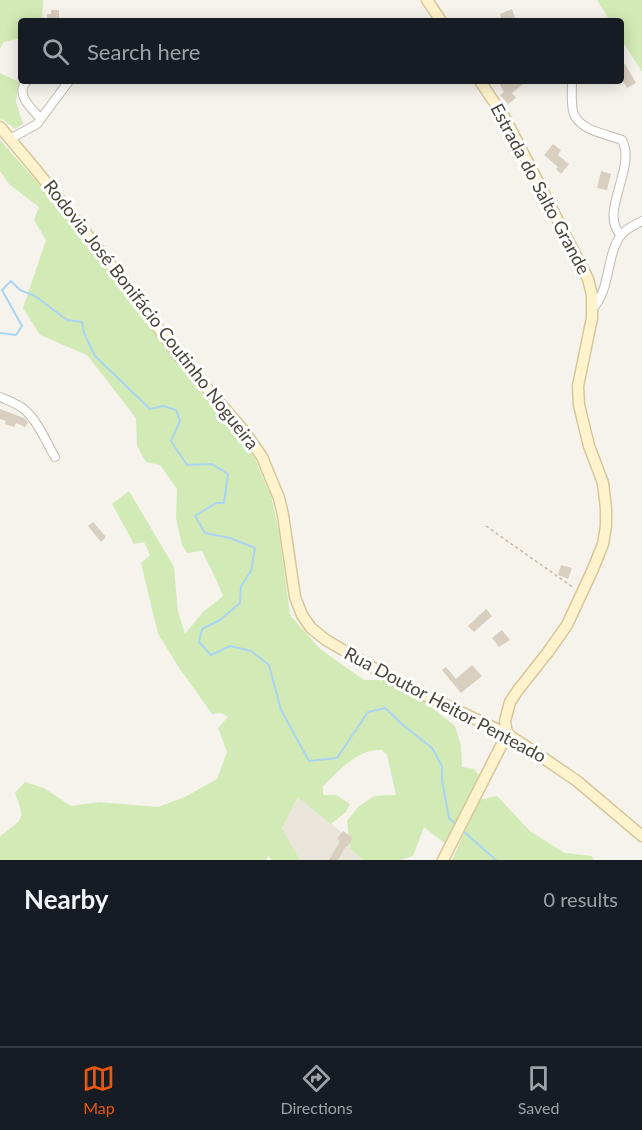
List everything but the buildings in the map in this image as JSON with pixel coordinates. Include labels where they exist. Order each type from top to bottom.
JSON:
[{"type":"main road","points":[[427,0],[439,18]]},
{"type":"main road","name":"Estrada do Salto Grande","points":[[482,84],[506,120],[588,279],[593,308],[578,396],[589,446],[603,483],[606,509],[603,544],[582,594],[567,625],[510,702],[505,721],[507,734]]},
{"type":"main road","name":"Rodovia José Bonifácio Coutinho Nogueira","points":[[0,127],[123,280],[179,356],[245,432],[262,457],[279,498],[293,585]]},
{"type":"main road","name":"Rua Doutor Heitor Penteado","points":[[293,585],[298,607],[306,621],[326,640],[401,684],[507,734],[577,781],[642,836]]},
{"type":"main road","points":[[444,860],[507,734]]},
{"type":"street","points":[[24,84],[22,92],[24,98],[41,119]]},
{"type":"street","points":[[10,139],[31,128],[41,119],[67,84]]},
{"type":"street","points":[[572,84],[575,118],[591,129],[622,140],[625,146],[625,164],[614,208],[614,226],[621,235]]},
{"type":"street","points":[[593,308],[601,296],[616,244],[621,235],[642,221]]},
{"type":"street","points":[[0,397],[26,411],[40,430],[54,457]]},
{"type":"path","points":[[486,526],[582,594]]},
{"type":"shaded area","points":[[299,796],[348,838],[350,849],[363,860],[300,860],[282,828]]},
{"type":"green space","points":[[0,0],[43,0],[42,18],[18,18],[18,39],[4,42],[0,49]]},
{"type":"green space","points":[[597,0],[642,0],[642,72],[624,44],[624,18],[608,18]]},
{"type":"green space","points":[[0,73],[18,82],[16,102],[23,124],[15,129],[2,119],[0,120]]},
{"type":"green space","points":[[0,140],[63,211],[180,367],[254,457],[271,496],[279,532],[290,615],[320,649],[364,680],[386,680],[422,700],[455,726],[461,745],[462,767],[474,769],[479,775],[447,845],[424,827],[413,856],[400,860],[363,860],[350,849],[347,821],[358,807],[374,796],[396,795],[387,755],[382,750],[373,750],[342,767],[323,786],[323,795],[336,795],[350,804],[346,812],[331,824],[298,797],[282,828],[300,860],[272,860],[268,856],[266,860],[0,860],[0,836],[20,819],[21,809],[15,793],[25,782],[44,788],[71,806],[99,802],[158,807],[185,797],[217,779],[227,752],[218,728],[228,717],[221,713],[212,714],[158,634],[141,563],[150,555],[144,542],[134,544],[112,504],[129,491],[174,567],[178,612],[185,634],[202,613],[223,596],[202,551],[187,553],[182,545],[176,518],[177,489],[160,465],[146,462],[137,446],[136,418],[87,355],[40,335],[23,308],[46,240],[34,220],[39,207],[9,184],[0,171]]},
{"type":"green space","points":[[497,796],[531,832],[565,853],[592,856],[593,860],[452,860],[479,800]]},
{"type":"waterway","points":[[0,333],[16,335],[22,326],[2,290],[11,281],[20,290],[35,296],[67,320],[82,322],[84,333],[95,356],[150,409],[163,406],[176,410],[180,421],[171,441],[187,465],[212,464],[228,474],[224,503],[216,503],[195,516],[205,533],[230,538],[255,548],[251,571],[241,586],[240,603],[220,620],[202,629],[199,642],[211,655],[230,646],[251,651],[269,665],[281,710],[309,761],[337,758],[368,712],[385,708],[432,748],[442,766],[442,780],[449,818],[457,825]]},
{"type":"waterway","points":[[463,831],[496,860]]}]
